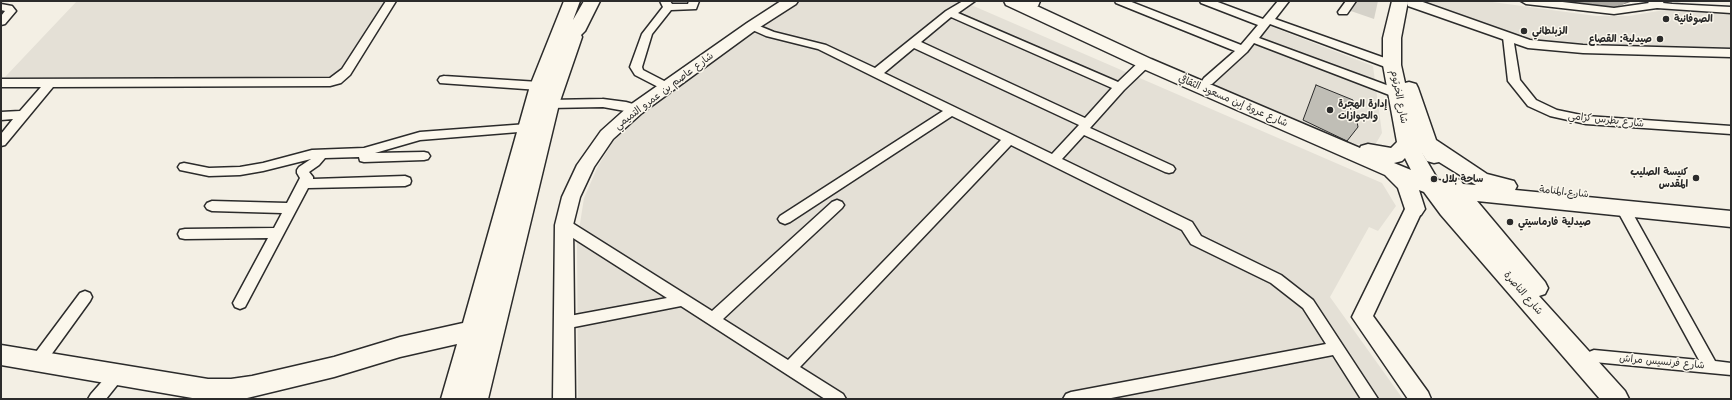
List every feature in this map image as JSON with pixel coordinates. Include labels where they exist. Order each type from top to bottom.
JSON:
[{"type":"main road","points":[[554,48],[563,1]]},
{"type":"main road","points":[[454,399],[539,86],[572,1]]},
{"type":"main road","points":[[475,399],[549,104],[585,1]]},
{"type":"main road","points":[[576,30],[592,1]]},
{"type":"main road","name":"شارع عاصم بن عمرو التميمي","points":[[564,399],[564,225],[571,197],[586,165],[607,135],[636,109],[752,26],[791,1]]},
{"type":"main road","name":"شارع عروة إبن مسعود الثقافي","points":[[1012,1],[1146,63],[1389,167],[1431,187],[1458,191]]},
{"type":"main road","name":"شارع عروة إبن مسعود الثقافي","points":[[1032,2],[1354,147],[1395,156],[1407,144]]},
{"type":"main road","name":"شارع الخرتوم","points":[[1409,2],[1392,38],[1392,65],[1396,93],[1407,144],[1431,187]]},
{"type":"main road","name":"شارع الناصرة","points":[[1409,2],[1405,40],[1405,68],[1410,96],[1427,144],[1440,167],[1485,226],[1632,399]]},
{"type":"main road","points":[[1407,144],[1427,144]]},
{"type":"main road","name":"شارع المنامة","points":[[1427,144],[1499,192],[1731,220]]},
{"type":"main road","points":[[1389,167],[1407,185],[1414,209]]},
{"type":"main road","points":[[1420,399],[1362,317],[1414,209],[1431,187]]},
{"type":"main road","name":"شارع الناصرة","points":[[1431,187],[1448,209],[1616,399]]},
{"type":"main road","name":"شارع المنامة","points":[[1458,191],[1499,192],[1731,210]]},
{"type":"main road","points":[[1485,226],[1486,212],[1499,192]]},
{"type":"main road","points":[[3,357],[38,361],[208,390],[231,390],[252,387],[334,367],[400,346],[473,331]]},
{"type":"street","points":[[1,83],[330,82],[337,80],[346,72],[391,1]]},
{"type":"street","points":[[666,87],[639,72],[636,67],[647,34],[666,4],[692,7],[694,1]]},
{"type":"street","points":[[875,74],[950,13],[970,1]]},
{"type":"street","points":[[1120,1],[1244,50]]},
{"type":"street","points":[[1205,1],[1392,65]]},
{"type":"street","points":[[1208,81],[1244,50],[1284,1]]},
{"type":"street","points":[[1343,12],[1351,1]]},
{"type":"street","points":[[1526,1],[1614,11],[1636,9],[1656,2],[1672,7],[1731,10]]},
{"type":"street","points":[[1409,2],[1528,44],[1583,49],[1731,53]]},
{"type":"street","points":[[1,7],[8,8],[11,11],[1,22]]},
{"type":"street","points":[[950,13],[1120,87]]},
{"type":"street","points":[[752,26],[770,34],[822,47],[1187,226],[1196,240],[1276,279],[1308,304],[1370,399]]},
{"type":"street","name":"شارع بطرس كرامي","points":[[1508,37],[1514,81],[1532,103],[1554,114],[1586,120],[1731,130]]},
{"type":"street","points":[[1253,39],[1396,93]]},
{"type":"street","points":[[913,43],[1084,126],[1168,169]]},
{"type":"street","points":[[1053,161],[1120,87],[1146,63]]},
{"type":"street","points":[[444,80],[539,86]]},
{"type":"street","points":[[2,139],[50,83]]},
{"type":"street","points":[[549,104],[603,103],[636,109]]},
{"type":"street","points":[[785,219],[951,111]]},
{"type":"street","points":[[1,116],[22,115]]},
{"type":"street","points":[[240,303],[304,184],[307,177],[303,173],[303,170],[319,157],[364,152],[420,136],[527,128]]},
{"type":"street","points":[[790,368],[1010,139]]},
{"type":"street","points":[[184,167],[209,172],[240,171],[263,168],[305,155],[319,157],[424,156]]},
{"type":"street","points":[[304,184],[405,181]]},
{"type":"street","points":[[713,319],[837,205]]},
{"type":"street","points":[[212,206],[292,208]]},
{"type":"street","points":[[1623,208],[1710,366]]},
{"type":"street","points":[[564,225],[838,399]]},
{"type":"street","points":[[185,234],[278,233]]},
{"type":"street","points":[[38,361],[85,297]]},
{"type":"street","points":[[564,323],[684,300]]},
{"type":"street","points":[[1071,399],[1337,348]]},
{"type":"street","name":"شارع فرنسيس مراش","points":[[1594,356],[1731,368]]},
{"type":"street","points":[[96,399],[118,374]]},
{"type":"shaded area","points":[[77,1],[386,1],[340,78],[5,77]]},
{"type":"shaded area","points":[[797,1],[962,1],[1382,183],[1396,206],[1378,231],[1369,227],[1330,297],[1403,399],[578,399],[577,243],[584,198],[598,166],[616,137],[644,112]]},
{"type":"shaded area","points":[[1354,1],[1378,1],[1374,19],[1348,10]]},
{"type":"shaded area","points":[[1423,1],[1485,1],[1596,16],[1629,16],[1664,10],[1731,13],[1731,49],[1582,44],[1528,39],[1421,5]]},
{"type":"shaded area","points":[[1556,1],[1578,1],[1608,4],[1618,1],[1632,1],[1613,7]]},
{"type":"shaded area","points":[[1262,23],[1373,66],[1382,133],[1375,145],[1355,144],[1213,84]]},
{"type":"building","name":"إدارة الهجرة والجوازات","points":[[1316,85],[1353,100],[1358,127],[1347,141],[1303,120]]},
{"type":"waterway","points":[[1578,1],[1608,5],[1618,1]]},
{"type":"place","name":"الصوفانية","points":[[1666,19]]},
{"type":"place","name":"الزبلطاني","points":[[1524,31]]},
{"type":"place","name":"صيدلية: القصاع","points":[[1660,39]]},
{"type":"place","name":"إدارة الهجرة والجوازات","points":[[1330,110]]},
{"type":"place","name":"كنيسة الصليب المقدس","points":[[1696,178]]},
{"type":"place","name":"ساحة بلال","points":[[1434,179]]},
{"type":"place","name":"صيدلية فارماسيتي","points":[[1510,222]]}]
